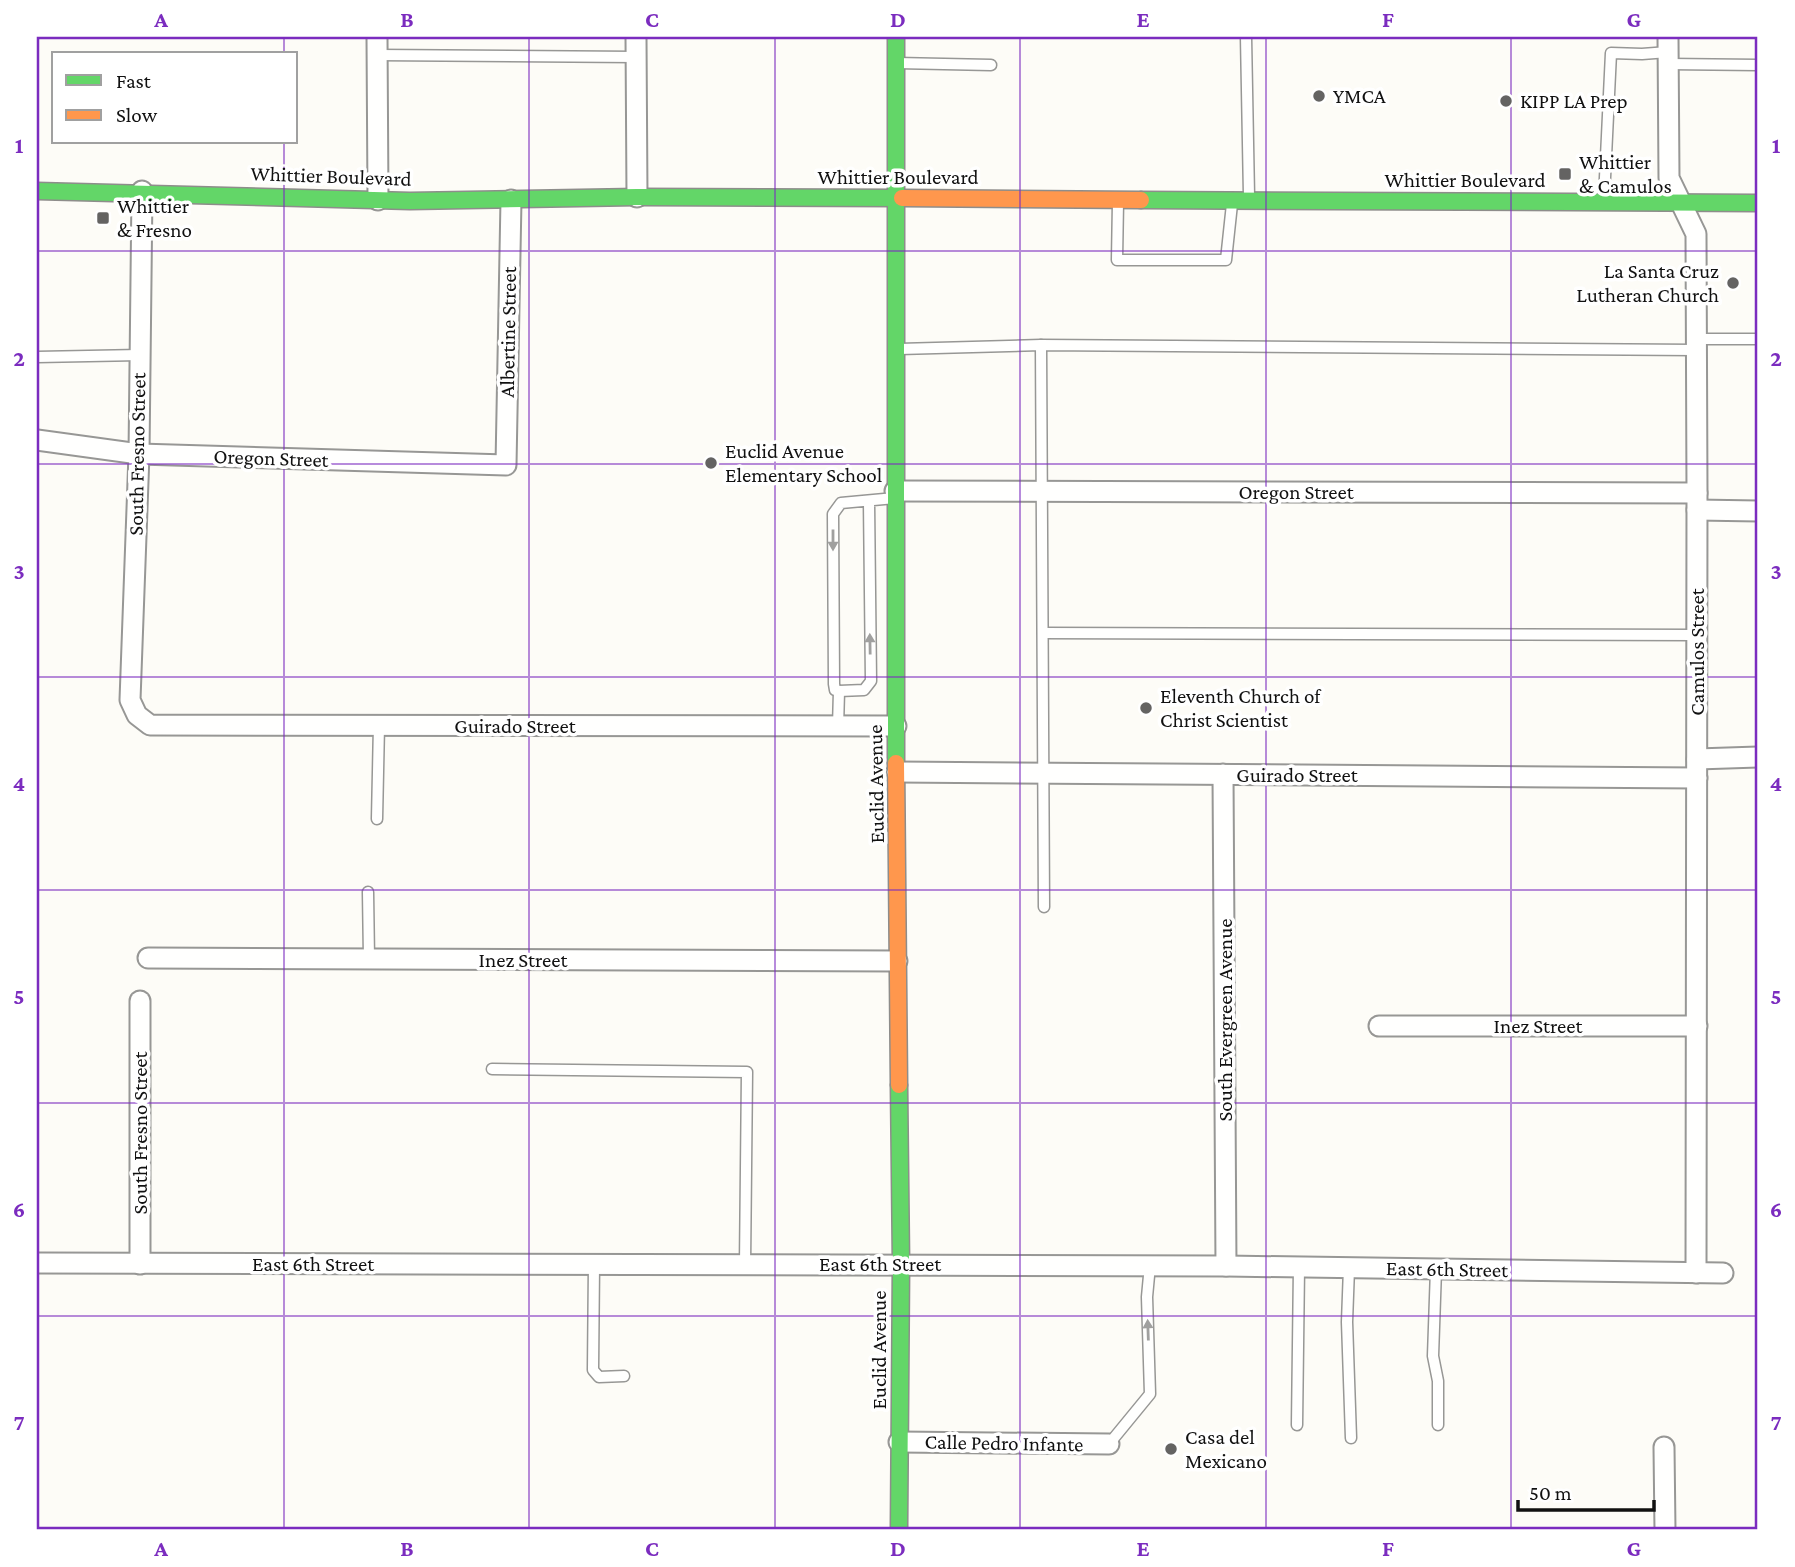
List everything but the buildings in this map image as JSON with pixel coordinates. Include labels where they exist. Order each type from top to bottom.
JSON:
[{"type":"main road","name":"Euclid Avenue","points":[[896,37],[895,494],[901,1264],[899,1530]]},
{"type":"main road","name":"Whittier Boulevard","points":[[37,191],[142,191],[378,200],[637,197],[1758,203]]},
{"type":"street","points":[[635,37],[637,197]]},
{"type":"street","points":[[377,46],[378,200]]},
{"type":"street","name":"Camulos Street","points":[[1668,51],[1669,178],[1696,234],[1696,1273]]},
{"type":"street","name":"South Fresno Street","points":[[137,715],[130,700],[139,454],[142,191]]},
{"type":"street","name":"Albertine Street","points":[[506,464],[511,200]]},
{"type":"street","name":"Oregon Street","points":[[37,440],[139,454],[506,464]]},
{"type":"street","name":"Oregon Street","points":[[895,494],[1040,491],[1698,502],[1758,511]]},
{"type":"street","name":"Guirado Street","points":[[137,715],[150,725],[896,726]]},
{"type":"street","name":"Guirado Street","points":[[898,772],[1223,775],[1697,769],[1758,757]]},
{"type":"street","name":"South Evergreen Avenue","points":[[1223,775],[1226,1266]]},
{"type":"street","name":"Inez Street","points":[[148,958],[897,961]]},
{"type":"street","name":"South Fresno Street","points":[[139,1001],[140,1264]]},
{"type":"street","name":"Inez Street","points":[[1379,1026],[1697,1026]]},
{"type":"street","name":"East 6th Street","points":[[37,1263],[1150,1265],[1723,1273]]},
{"type":"street","name":"Calle Pedro Infante","points":[[899,1442],[1109,1444]]},
{"type":"street","points":[[1664,1447],[1665,1530]]},
{"type":"lane","points":[[1118,199],[1118,260],[1226,260],[1240,200],[1246,37]]},
{"type":"lane","points":[[377,46],[636,57]]},
{"type":"lane","points":[[1604,202],[1611,53],[1668,51],[1758,65]]},
{"type":"lane","points":[[896,63],[991,65]]},
{"type":"lane","points":[[896,349],[1041,345],[1696,344],[1758,339]]},
{"type":"lane","points":[[1041,345],[1044,907]]},
{"type":"lane","points":[[37,357],[140,355]]},
{"type":"lane","points":[[869,502],[871,681],[864,690],[839,691],[835,690],[834,684],[832,514],[841,503],[869,502],[895,494]]},
{"type":"lane","points":[[1043,633],[1697,635]]},
{"type":"lane","points":[[838,727],[839,691]]},
{"type":"lane","points":[[377,819],[379,726]]},
{"type":"lane","points":[[368,892],[369,959]]},
{"type":"lane","points":[[492,1069],[747,1072],[745,1264]]},
{"type":"lane","points":[[594,1264],[593,1370],[599,1377],[624,1377]]},
{"type":"lane","points":[[1109,1444],[1150,1394],[1147,1297],[1150,1265]]},
{"type":"lane","points":[[1297,1425],[1299,1267]]},
{"type":"lane","points":[[1349,1268],[1347,1322],[1351,1438]]},
{"type":"lane","points":[[1436,1269],[1433,1346],[1438,1381],[1438,1425]]},
{"type":"traffic: fast","points":[[896,37],[896,763]]},
{"type":"traffic: fast","points":[[37,191],[410,201],[637,197],[902,198]]},
{"type":"traffic: fast","points":[[1141,200],[1758,203]]},
{"type":"traffic: fast","points":[[899,1085],[899,1530]]},
{"type":"traffic: slow","points":[[902,198],[1141,200]]},
{"type":"traffic: slow","points":[[896,763],[899,1085]]},
{"type":"place","name":"YMCA","points":[[1319,96]]},
{"type":"place","name":"KIPP LA Prep","points":[[1506,101]]},
{"type":"place","name":"Whittier & Camulos","points":[[1565,174]]},
{"type":"place","name":"Whittier & Fresno","points":[[103,218]]},
{"type":"place","name":"La Santa Cruz Lutheran Church","points":[[1733,283]]},
{"type":"place","name":"Euclid Avenue Elementary School","points":[[711,463]]},
{"type":"place","name":"Eleventh Church of Christ Scientist","points":[[1146,708]]},
{"type":"place","name":"Casa del Mexicano","points":[[1171,1449]]}]
